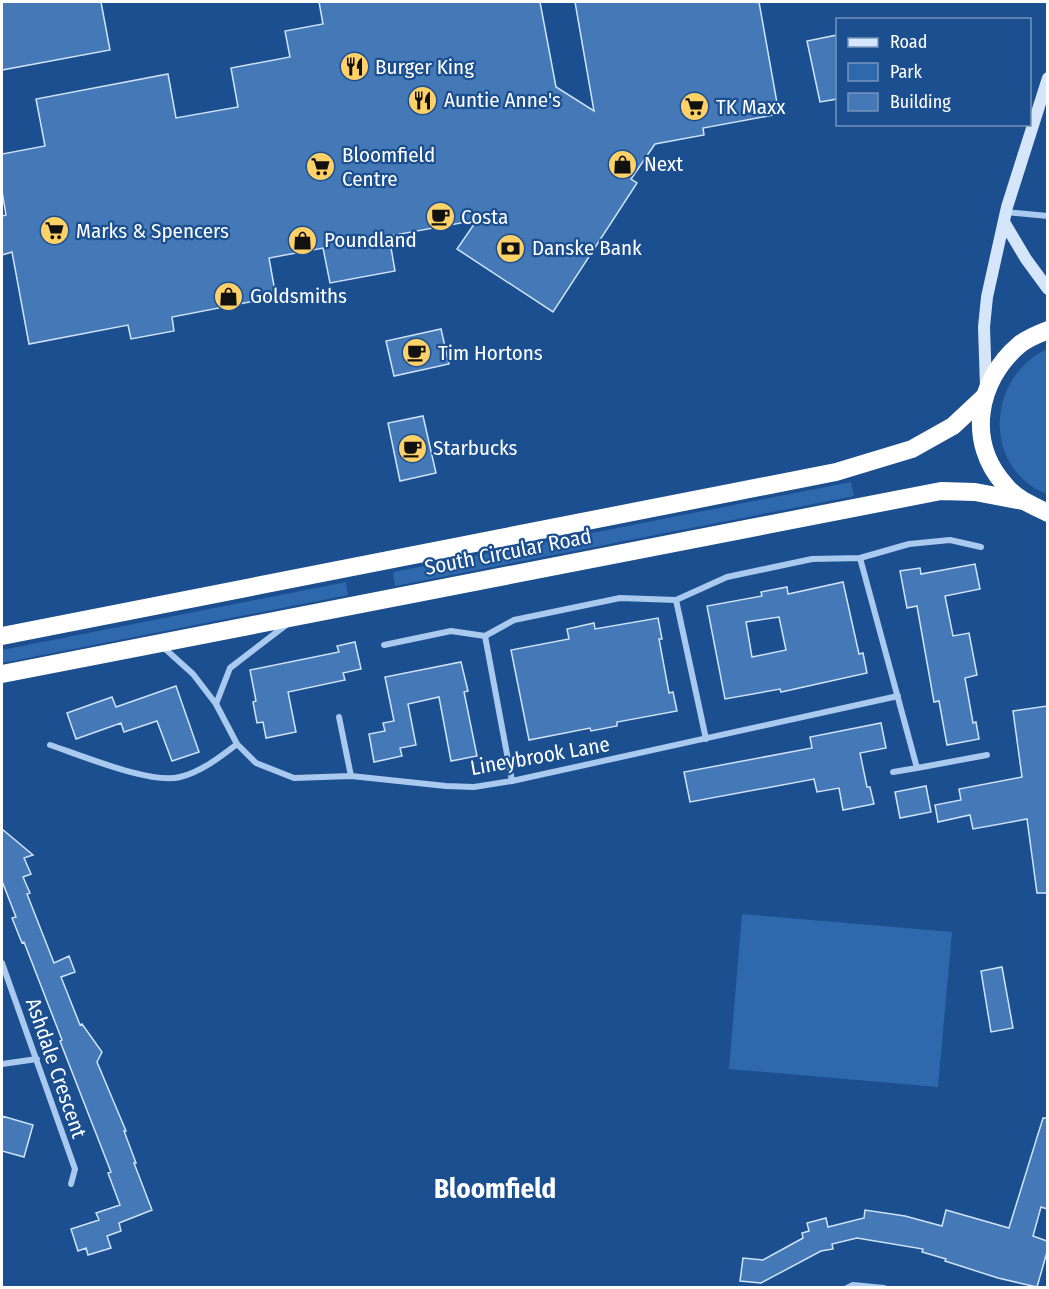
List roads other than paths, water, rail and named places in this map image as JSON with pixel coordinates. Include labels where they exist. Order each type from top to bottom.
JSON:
[{"type":"highway","points":[[1047,330],[1021,343],[1000,363],[985,393],[980,420],[983,444],[991,466],[1005,485],[1023,501],[1047,513]]},
{"type":"highway","name":"South Circular Road","points":[[2,636],[836,472],[912,449],[952,426],[985,393]]},
{"type":"highway","name":"South Circular Road","points":[[2,674],[941,490],[975,492],[1023,501]]},
{"type":"street","points":[[985,393],[984,327],[987,297],[1005,217],[1047,78]]},
{"type":"street","points":[[1005,217],[1047,216]]},
{"type":"street","points":[[1005,217],[1026,259],[1047,289]]},
{"type":"street","points":[[384,645],[450,631],[485,636],[514,620],[620,598],[676,600],[727,577],[812,559],[860,558],[909,544],[950,540],[981,547]]},
{"type":"street","points":[[860,558],[917,768]]},
{"type":"street","points":[[676,600],[706,739]]},
{"type":"street","points":[[216,704],[231,668],[298,615]]},
{"type":"street","points":[[485,636],[512,782]]},
{"type":"street","name":"Lineybrook Lane","points":[[156,643],[169,651],[193,674],[216,704],[237,744],[256,764],[294,778],[351,776],[474,787],[512,782],[898,696]]},
{"type":"street","points":[[339,717],[351,776]]},
{"type":"street","points":[[50,745],[146,777],[179,778],[213,762],[237,744]]},
{"type":"street","points":[[893,772],[987,755]]},
{"type":"street","name":"Ashdale Crescent","points":[[2,963],[75,1169],[71,1184]]},
{"type":"street","points":[[2,1064],[36,1059]]},
{"type":"street","points":[[847,1287],[853,1285],[884,1287]]},
{"type":"place","name":"Burger King","points":[[354,67]]},
{"type":"place","name":"Auntie Anne's","points":[[423,100]]},
{"type":"place","name":"TK Maxx","points":[[695,107]]},
{"type":"place","name":"Next","points":[[623,164]]},
{"type":"place","name":"Bloomfield Centre","points":[[321,167]]},
{"type":"place","name":"Costa","points":[[440,217]]},
{"type":"place","name":"Marks & Spencers","points":[[55,231]]},
{"type":"place","name":"Poundland","points":[[303,240]]},
{"type":"place","name":"Danske Bank","points":[[511,248]]},
{"type":"place","name":"Goldsmiths","points":[[229,296]]},
{"type":"place","name":"Tim Hortons","points":[[417,353]]},
{"type":"place","name":"Starbucks","points":[[412,448]]},
{"type":"district","name":"Bloomfield","points":[[495,1189]]}]
